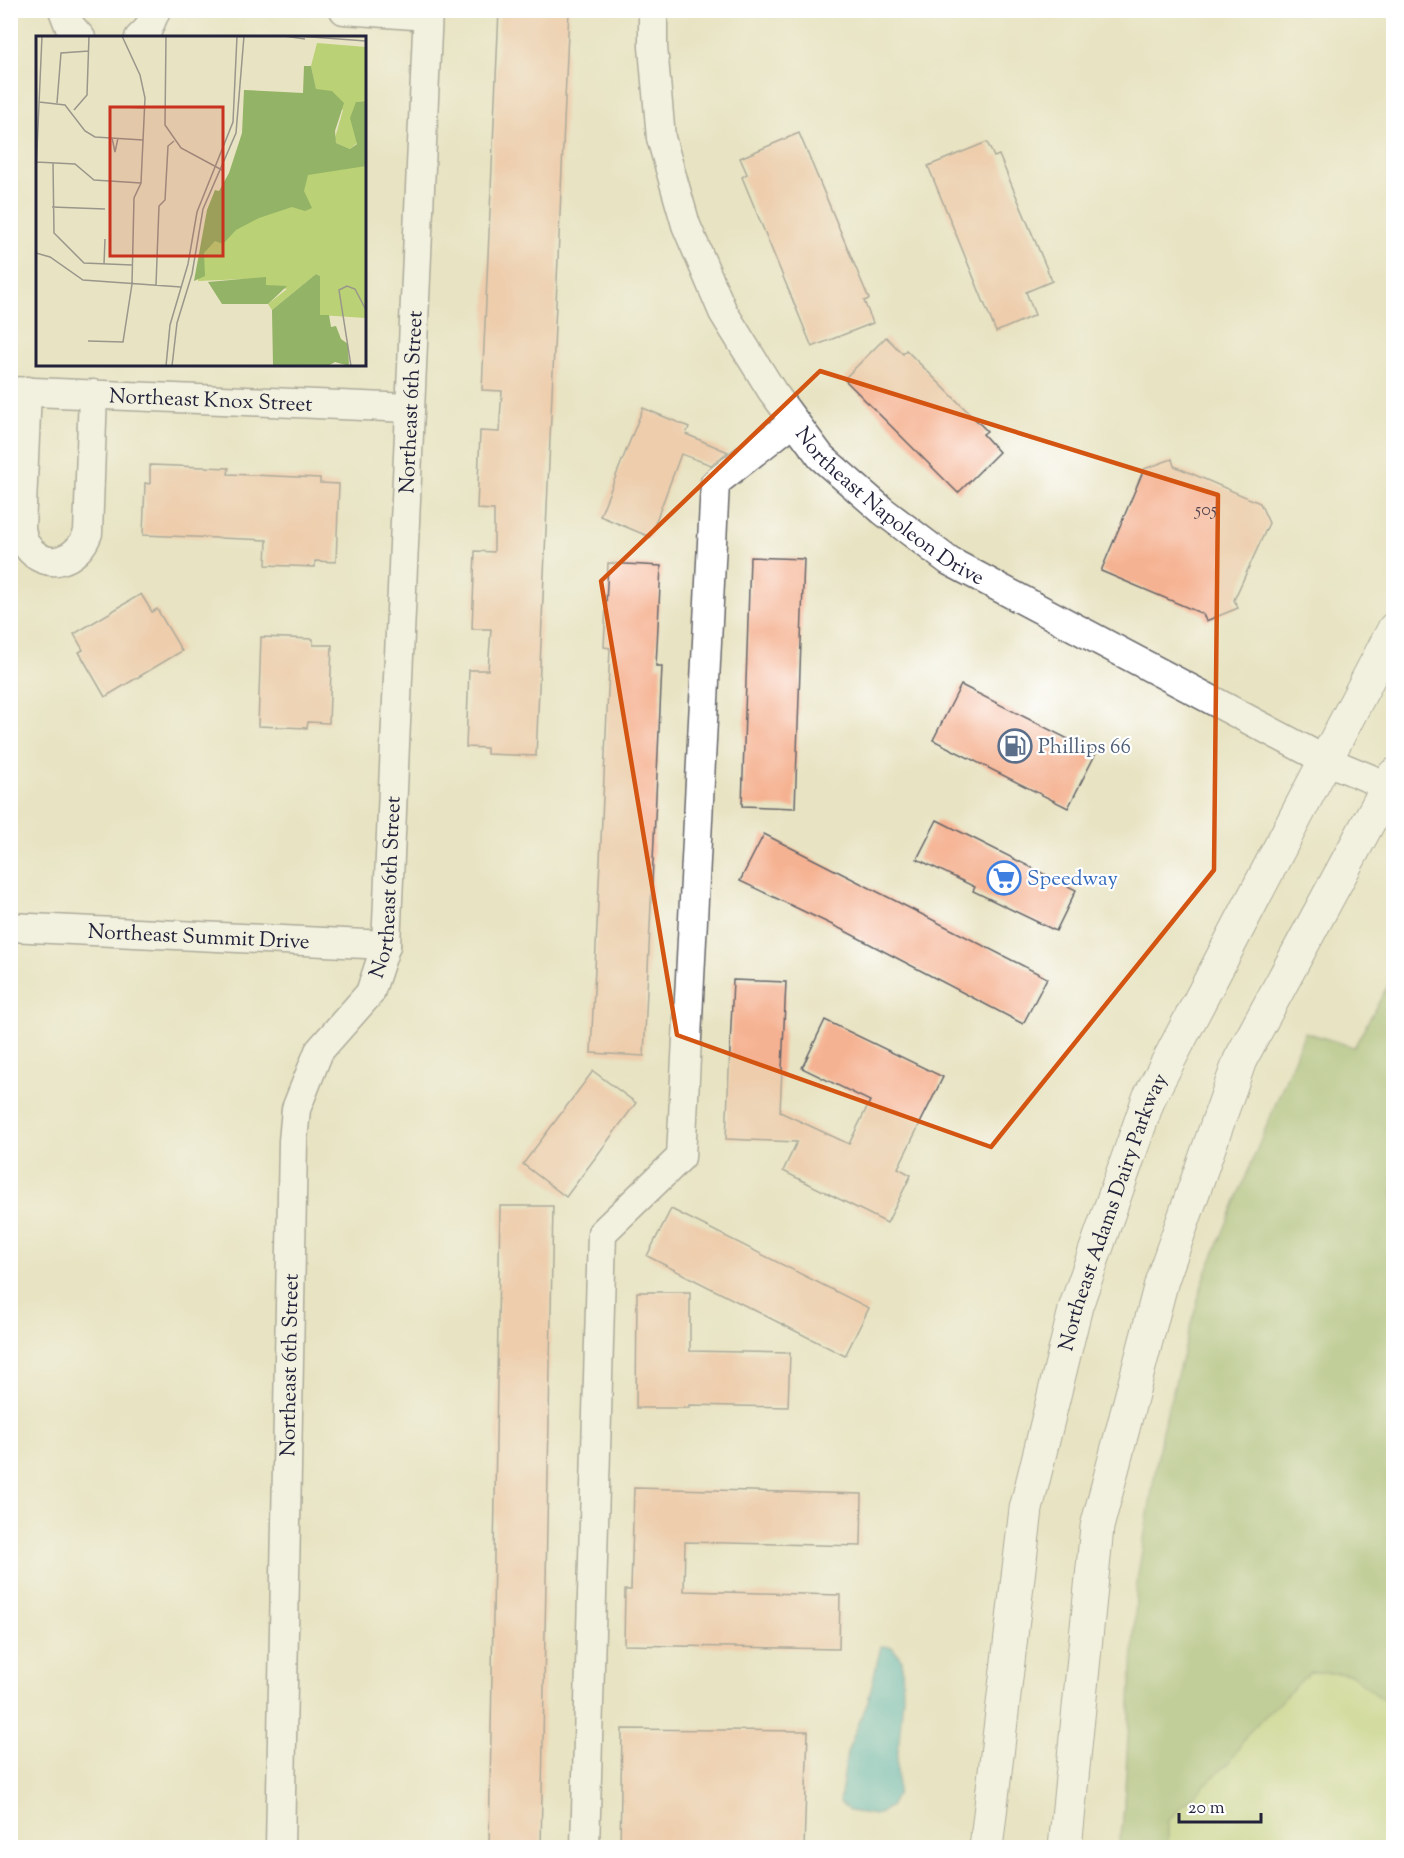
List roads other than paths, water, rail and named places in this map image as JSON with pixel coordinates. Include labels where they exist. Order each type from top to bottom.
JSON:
[{"type":"main road","name":"Northeast Adams Dairy Parkway","points":[[986,1848],[1026,1509],[1076,1306],[1149,1098],[1394,628]]},
{"type":"main road","points":[[1065,1848],[1096,1527],[1162,1280],[1240,1060],[1391,781]]},
{"type":"street","points":[[63,10],[68,23],[79,36]]},
{"type":"street","points":[[141,36],[148,29],[156,10]]},
{"type":"street","points":[[344,10],[428,13]]},
{"type":"street","name":"Northeast Napoleon Drive","points":[[653,10],[653,48],[661,138],[686,225],[723,312],[772,391],[821,457],[883,511],[949,561],[1325,760],[1391,781]]},
{"type":"street","name":"Northeast 6th Street","points":[[280,1848],[293,1141],[296,1109],[319,1051],[370,993],[386,945],[428,13]]},
{"type":"street","points":[[19,391],[21,528],[26,545],[39,558],[56,561],[70,558],[82,548],[88,533],[93,394]]},
{"type":"street","name":"Northeast Knox Street","points":[[19,391],[410,408]]},
{"type":"street","points":[[585,1848],[602,1233],[681,1157],[715,483],[794,421]]},
{"type":"street","name":"Northeast Summit Drive","points":[[10,927],[386,945]]},
{"type":"water","points":[[881,1646],[892,1647],[902,1660],[903,1697],[897,1762],[898,1792],[890,1807],[875,1815],[849,1811],[840,1802],[847,1752],[868,1701]]},
{"type":"place","name":"Phillips 66","points":[[1015,746]]},
{"type":"place","name":"Speedway","points":[[1004,878]]}]
